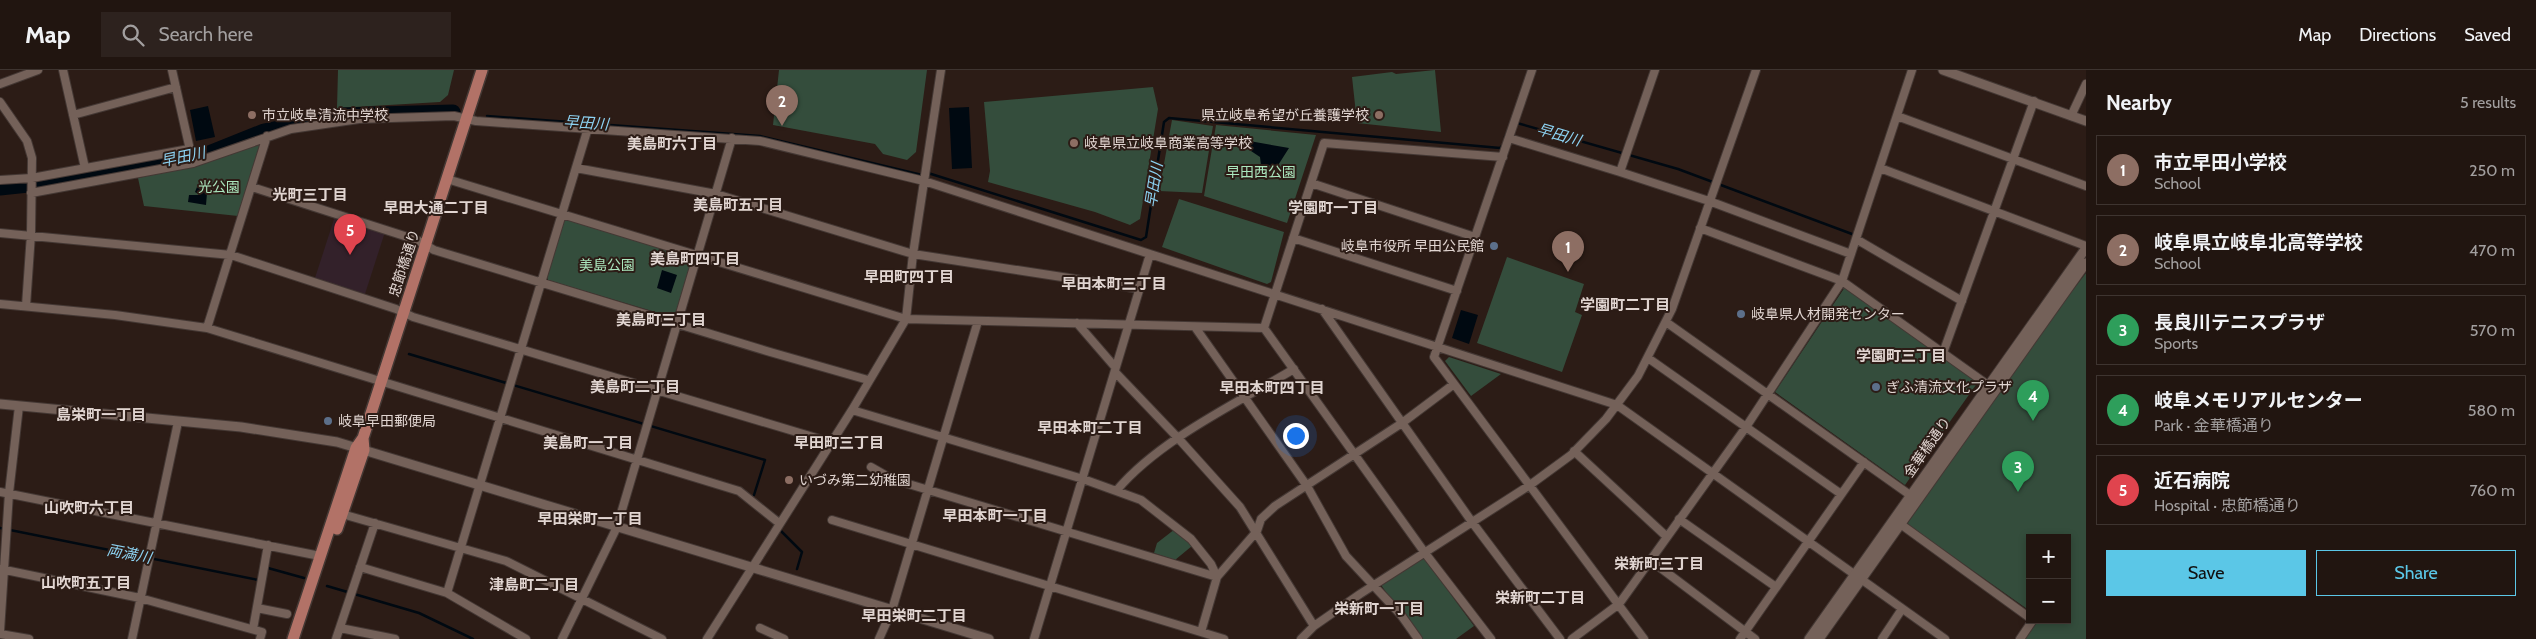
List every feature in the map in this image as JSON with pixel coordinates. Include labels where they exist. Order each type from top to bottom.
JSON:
[{"type":"main road","name":"忠節橋通り","points":[[300,639],[342,514],[363,438],[482,70]]},
{"type":"main road","name":"忠節橋通り","points":[[293,639],[320,556],[360,449]]},
{"type":"street","points":[[0,84],[38,70]]},
{"type":"street","points":[[63,70],[85,168]]},
{"type":"street","points":[[172,70],[193,161]]},
{"type":"street","points":[[708,639],[779,523],[852,410],[868,380],[906,319],[913,254],[941,70]]},
{"type":"street","points":[[1532,70],[1434,357],[1644,639]]},
{"type":"street","points":[[1620,172],[1655,70]]},
{"type":"street","points":[[1300,639],[1314,626],[1374,585],[1530,485],[1574,451],[1617,405],[1648,358],[1666,322],[1756,70]]},
{"type":"street","points":[[1572,639],[1619,604],[1746,427],[1842,281],[1912,70]]},
{"type":"street","points":[[1943,70],[2034,101],[2086,122]]},
{"type":"street","points":[[2071,116],[2086,84]]},
{"type":"street","points":[[73,115],[176,87]]},
{"type":"street","points":[[1943,353],[2034,101]]},
{"type":"street","points":[[0,102],[27,141],[32,158],[31,234],[26,306]]},
{"type":"street","points":[[1897,116],[2086,186]]},
{"type":"street","points":[[31,191],[193,161],[291,129],[359,118],[466,118],[476,121],[760,140],[924,176],[1150,254],[1617,405],[1945,639]]},
{"type":"street","points":[[447,593],[588,128]]},
{"type":"street","points":[[207,328],[267,136]]},
{"type":"street","points":[[562,639],[617,527],[679,324],[732,138]]},
{"type":"street","points":[[1509,138],[1709,201],[1851,254]]},
{"type":"street","points":[[1264,328],[1324,143],[1503,156]]},
{"type":"street","points":[[0,180],[32,179],[189,150]]},
{"type":"street","points":[[576,168],[716,194],[913,254],[1140,289]]},
{"type":"street","points":[[1880,168],[1996,210],[2086,247]]},
{"type":"street","points":[[447,179],[906,319],[1264,328]]},
{"type":"street","points":[[1311,182],[1475,237]]},
{"type":"street","points":[[252,187],[417,240],[425,246],[778,355],[868,380]]},
{"type":"street","points":[[1700,228],[1842,281],[1988,385]]},
{"type":"street","points":[[0,233],[31,234],[231,255],[521,350],[830,442]]},
{"type":"street","points":[[1293,238],[1457,291]]},
{"type":"street","points":[[1856,239],[1962,301]]},
{"type":"street","name":"金華橋通り","points":[[1818,639],[1910,495],[2086,247]]},
{"type":"street","points":[[1034,639],[1150,254]]},
{"type":"street","name":"金華橋通り","points":[[1809,639],[1899,524],[2086,264]]},
{"type":"street","points":[[0,304],[151,319],[207,328],[738,491],[779,523]]},
{"type":"street","points":[[1322,309],[1472,522],[1560,639]]},
{"type":"street","points":[[879,639],[892,610],[926,490],[978,321]]},
{"type":"street","points":[[1666,322],[1910,495]]},
{"type":"street","points":[[1077,324],[1115,370],[1240,507],[1257,530],[1314,626]]},
{"type":"street","points":[[1195,327],[1307,486],[1346,556],[1401,615],[1418,639]]},
{"type":"street","points":[[1264,328],[1425,553],[1491,639]]},
{"type":"street","points":[[1648,358],[1841,494]]},
{"type":"street","points":[[1117,490],[1138,468],[1178,438],[1294,369]]},
{"type":"street","points":[[1201,632],[1217,577],[1257,530],[1261,519],[1275,506],[1402,424],[1454,384]]},
{"type":"street","points":[[0,404],[240,427],[337,442],[989,639]]},
{"type":"street","points":[[18,406],[2,570],[0,632],[29,639]]},
{"type":"street","points":[[852,410],[1083,479],[1141,500],[1177,526],[1200,550],[1217,577]]},
{"type":"street","points":[[132,639],[155,522],[178,422]]},
{"type":"street","points":[[1574,451],[1667,537]]},
{"type":"street","points":[[1740,639],[1864,462]]},
{"type":"street","points":[[871,467],[892,479],[926,490],[1217,577]]},
{"type":"street","points":[[0,492],[320,556]]},
{"type":"street","points":[[342,514],[461,550],[506,561],[662,639]]},
{"type":"street","points":[[1679,519],[1776,587]]},
{"type":"street","points":[[832,520],[911,546],[1224,639]]},
{"type":"street","points":[[336,639],[375,524]]},
{"type":"street","points":[[1899,524],[2026,615]]},
{"type":"street","points":[[253,629],[268,545]]},
{"type":"street","points":[[1650,560],[1756,639]]},
{"type":"street","points":[[360,567],[447,593],[517,637],[526,639]]},
{"type":"street","points":[[2,570],[140,598],[262,632],[260,639]]},
{"type":"street","points":[[257,608],[287,614]]},
{"type":"street","points":[[1882,639],[1902,609]]},
{"type":"street","points":[[2020,639],[2030,624]]},
{"type":"street","points":[[340,628],[395,639]]},
{"type":"street","points":[[760,628],[784,639]]},
{"type":"shaded area","points":[[208,106],[215,137],[196,141],[190,110]]},
{"type":"shaded area","points":[[969,107],[972,168],[952,169],[949,108]]},
{"type":"shaded area","points":[[1250,141],[1289,148],[1275,170],[1269,165],[1261,165],[1260,157],[1248,149]]},
{"type":"shaded area","points":[[197,187],[207,193],[206,205],[188,202],[189,195],[200,195],[195,192]]},
{"type":"shaded area","points":[[335,216],[385,232],[365,294],[315,278]]},
{"type":"shaded area","points":[[662,270],[677,275],[671,293],[657,288]]},
{"type":"shaded area","points":[[1461,310],[1478,315],[1469,344],[1452,338]]},
{"type":"green space","points":[[338,70],[454,70],[448,95],[440,102],[337,108]]},
{"type":"green space","points":[[779,70],[927,70],[916,152],[907,160],[883,154],[875,144],[773,125]]},
{"type":"green space","points":[[1435,70],[1441,132],[1357,123],[1352,77],[1392,72],[1396,74]]},
{"type":"green space","points":[[1153,87],[1158,109],[1140,219],[1130,225],[1095,212],[988,182],[990,171],[984,102]]},
{"type":"green space","points":[[1172,120],[1213,126],[1202,193],[1159,191]]},
{"type":"green space","name":"早田西公園","points":[[1216,125],[1316,135],[1287,223],[1204,196]]},
{"type":"green space","name":"光公園","points":[[269,140],[238,216],[144,206],[138,178],[143,177],[142,174],[191,163],[195,167],[202,162]]},
{"type":"green space","points":[[1179,199],[1284,232],[1271,282],[1267,284],[1162,247]]},
{"type":"green space","name":"美島公園","points":[[566,219],[693,258],[676,316],[672,317],[548,280],[547,277]]},
{"type":"green space","points":[[1507,257],[1584,284],[1575,312],[1582,315],[1562,372],[1477,343]]},
{"type":"green space","points":[[2086,273],[2086,639],[2023,639],[2033,624],[2071,624],[2071,534],[2026,534],[2026,608],[1907,524],[2052,317]]},
{"type":"green space","name":"ぎふ清流文化プラザ","points":[[1845,287],[1978,382],[1905,485],[1775,392]]},
{"type":"green space","points":[[1449,357],[1501,374],[1471,396],[1445,361]]},
{"type":"green space","points":[[1175,529],[1192,546],[1175,560],[1154,553],[1157,543]]},
{"type":"green space","points":[[1424,558],[1474,626],[1456,639],[1419,639],[1381,585]]},
{"type":"waterway","name":"早田川","points":[[0,188],[47,183],[204,155],[264,131],[341,115],[453,112]]},
{"type":"waterway","name":"早田川","points":[[487,116],[760,136],[922,175]]},
{"type":"waterway","name":"早田川","points":[[928,173],[1141,240],[1146,237],[1164,122],[1169,118],[1500,148],[1503,145]]},
{"type":"waterway","name":"早田川","points":[[1505,137],[1512,122]]},
{"type":"waterway","name":"早田川","points":[[1517,123],[1678,169],[1852,234]]},
{"type":"waterway","points":[[409,354],[765,460],[754,495]]},
{"type":"waterway","name":"両満川","points":[[0,528],[258,580]]},
{"type":"waterway","points":[[780,530],[802,552],[797,569]]},
{"type":"waterway","name":"両満川","points":[[268,568],[304,578]]},
{"type":"waterway","name":"両満川","points":[[327,586],[419,613],[473,639]]},
{"type":"place","name":"市立岐阜清流中学校","points":[[252,115]]},
{"type":"place","name":"県立岐阜希望が丘養護学校","points":[[1379,115]]},
{"type":"place","name":"岐阜県立岐阜北高等学校","points":[[782,126]]},
{"type":"place","name":"岐阜県立岐阜商業高等学校","points":[[1074,143]]},
{"type":"place","name":"岐阜市役所 早田公民館","points":[[1494,246]]},
{"type":"place","name":"近石病院","points":[[350,255]]},
{"type":"place","name":"市立早田小学校","points":[[1568,272]]},
{"type":"place","name":"岐阜県人材開発センター","points":[[1741,314]]},
{"type":"place","name":"ぎふ清流文化プラザ","points":[[1876,387]]},
{"type":"place","name":"岐阜早田郵便局","points":[[328,421]]},
{"type":"place","name":"岐阜メモリアルセンター","points":[[2033,421]]},
{"type":"place","name":"いづみ第二幼稚園","points":[[789,480]]},
{"type":"place","name":"長良川テニスプラザ","points":[[2018,492]]},
{"type":"district","name":"美島町六丁目","points":[[672,144]]},
{"type":"district","name":"光町三丁目","points":[[310,195]]},
{"type":"district","name":"美島町五丁目","points":[[738,205]]},
{"type":"district","name":"早田大通二丁目","points":[[436,208]]},
{"type":"district","name":"学園町一丁目","points":[[1333,208]]},
{"type":"district","name":"美島町四丁目","points":[[695,259]]},
{"type":"district","name":"早田町四丁目","points":[[909,277]]},
{"type":"district","name":"早田本町三丁目","points":[[1114,284]]},
{"type":"district","name":"学園町二丁目","points":[[1625,305]]},
{"type":"district","name":"美島町三丁目","points":[[661,320]]},
{"type":"district","name":"学園町三丁目","points":[[1901,356]]},
{"type":"district","name":"美島町二丁目","points":[[635,387]]},
{"type":"district","name":"早田本町四丁目","points":[[1272,388]]},
{"type":"district","name":"島栄町一丁目","points":[[101,415]]},
{"type":"district","name":"早田本町二丁目","points":[[1090,428]]},
{"type":"district","name":"美島町一丁目","points":[[588,443]]},
{"type":"district","name":"早田町三丁目","points":[[839,443]]},
{"type":"district","name":"山吹町六丁目","points":[[89,508]]},
{"type":"district","name":"早田本町一丁目","points":[[995,516]]},
{"type":"district","name":"早田栄町一丁目","points":[[590,519]]},
{"type":"district","name":"栄新町三丁目","points":[[1659,564]]},
{"type":"district","name":"山吹町五丁目","points":[[86,583]]},
{"type":"district","name":"津島町二丁目","points":[[534,585]]},
{"type":"district","name":"栄新町二丁目","points":[[1540,598]]},
{"type":"district","name":"栄新町一丁目","points":[[1379,609]]},
{"type":"district","name":"早田栄町二丁目","points":[[914,616]]}]
